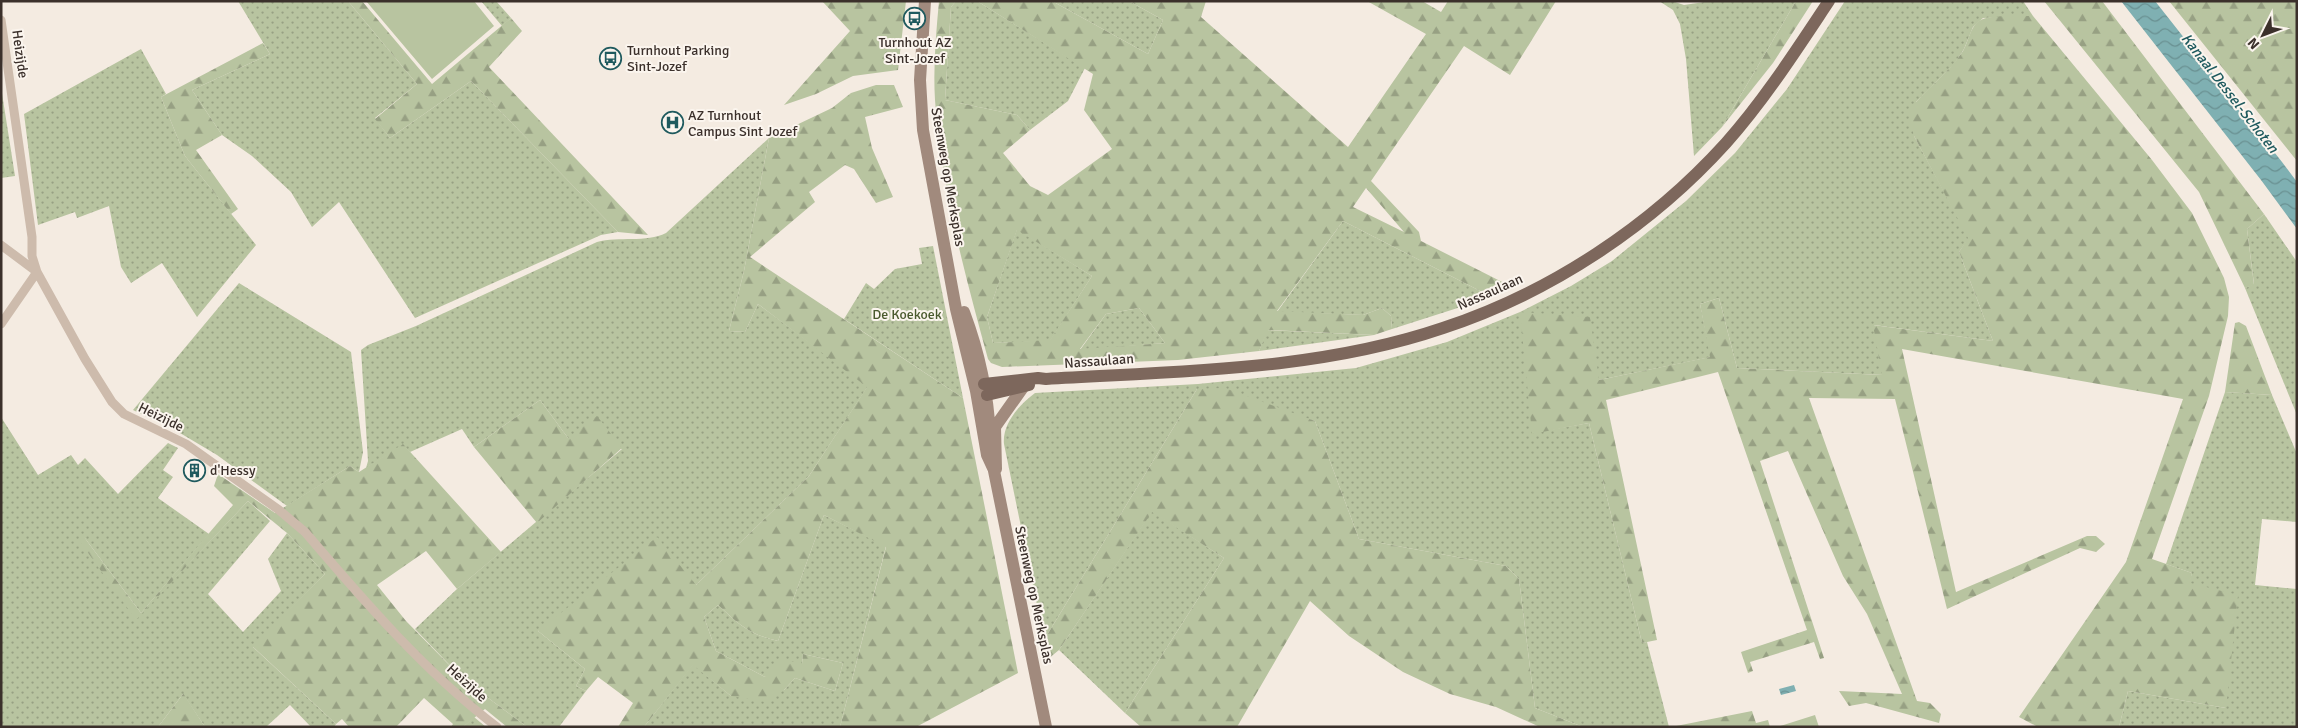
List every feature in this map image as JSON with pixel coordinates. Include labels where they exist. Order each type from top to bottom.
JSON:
[{"type":"main road","name":"Nassaulaan","points":[[982,390],[1003,381],[1230,367],[1356,350],[1443,328],[1524,295],[1576,266],[1626,232],[1670,197],[1707,162],[1758,104],[1829,1]]},
{"type":"main road","name":"Nassaulaan","points":[[982,390],[1024,386],[1046,379]]},
{"type":"street","name":"Steenweg op Merksplas","points":[[925,1],[920,109],[941,230],[956,296],[956,309],[982,390]]},
{"type":"street","name":"Heizijde","points":[[1,20],[32,237],[32,256],[37,272],[85,360],[112,402],[124,414],[186,444],[286,516],[305,532],[420,659],[468,705],[497,727]]},
{"type":"street","points":[[1,245],[37,272],[1,324]]},
{"type":"street","name":"Steenweg op Merksplas","points":[[956,296],[964,311],[981,366],[982,390],[992,468],[1046,727]]},
{"type":"street","points":[[981,366],[1003,381]]},
{"type":"street","points":[[995,482],[995,427],[1024,386]]},
{"type":"green space","points":[[238,1],[348,1],[417,84],[375,118],[390,138],[471,81],[618,232],[601,235],[415,318],[339,202],[312,227],[291,192],[252,156],[222,135],[192,90],[270,54]]},
{"type":"green space","points":[[348,1],[362,1],[432,84],[511,18],[522,31],[489,67],[648,235],[618,232],[471,81],[390,138],[375,119],[417,84]]},
{"type":"green space","points":[[366,1],[474,1],[494,26],[432,79]]},
{"type":"green space","points":[[481,1],[496,1],[511,18],[502,26]]},
{"type":"green space","points":[[822,1],[906,1],[898,70],[853,76],[816,94],[784,105],[850,31]]},
{"type":"green space","points":[[939,1],[956,1],[951,7],[945,100],[1017,115],[1030,130],[1003,153],[1030,186],[1048,195],[1112,149],[1084,110],[1093,74],[977,1],[1052,1],[1148,54],[1163,20],[1129,1],[1206,1],[1201,17],[1348,147],[1426,34],[1367,1],[1422,1],[1441,12],[1448,1],[1556,1],[1510,75],[1464,46],[1371,181],[1419,232],[1421,241],[1514,288],[1492,297],[1343,221],[1277,311],[1363,315],[1382,308],[1391,316],[1392,329],[1374,335],[1268,330],[1259,351],[1178,360],[1002,367],[991,363],[988,359],[955,231],[938,133],[934,88]],"holes":[[[1366,188],[1404,232],[1353,207]],[[1017,230],[1092,276],[1050,340],[993,343],[987,317]],[[1139,308],[1165,343],[1080,349],[1106,314]]]},
{"type":"green space","points":[[956,1],[977,1],[1085,68],[1068,101],[1030,130],[1017,115],[945,100],[951,7]]},
{"type":"green space","points":[[1052,1],[1129,1],[1163,20],[1148,54]]},
{"type":"green space","points":[[1659,1],[1672,1],[1684,5],[1711,1],[1796,1],[1722,127],[1694,156],[1686,59],[1680,24],[1673,10]]},
{"type":"green space","points":[[1796,1],[1813,1],[1773,63],[1722,127]]},
{"type":"green space","points":[[1845,1],[2023,1],[2033,16],[1983,18],[1973,27],[1964,49],[1954,64],[1916,102],[1914,136],[1969,238],[1959,252],[1993,341],[1874,325],[1883,375],[1737,368],[1719,298],[1700,304],[1711,357],[1599,380],[1532,433],[1589,423],[1642,643],[1647,642],[1669,727],[1583,727],[1535,708],[1519,579],[1506,566],[1359,539],[1315,421],[1197,389],[1044,640],[1037,631],[1037,605],[1004,444],[1004,437],[1009,422],[1023,403],[1035,393],[1198,384],[1356,368],[1447,342],[1520,312],[1571,286],[1612,261],[1686,201],[1735,153],[1787,89]]},
{"type":"green space","points":[[2044,1],[2102,1],[2264,214],[2247,229],[2254,285],[2245,288],[2199,192]]},
{"type":"green space","points":[[2169,1],[2297,1],[2297,161]]},
{"type":"green space","points":[[2033,16],[2152,160],[2192,213],[2224,278],[2229,297],[2228,316],[2209,396],[2152,559],[2192,573],[2190,583],[2238,595],[2226,708],[2128,691],[2119,727],[2038,727],[2019,717],[2126,562],[2183,399],[1902,349],[1956,592],[2087,536],[2096,536],[2105,544],[2096,552],[2080,548],[1947,609],[1895,399],[1809,398],[1917,701],[1930,703],[1941,714],[1939,723],[1866,703],[1849,706],[1839,691],[1902,694],[1867,614],[1843,576],[1788,451],[1760,461],[1824,658],[1820,659],[1814,642],[1750,662],[1753,671],[1748,673],[1741,652],[1807,630],[1718,372],[1606,400],[1657,640],[1642,643],[1589,423],[1532,434],[1520,312],[1590,317],[1599,380],[1710,357],[1700,304],[1719,298],[1737,368],[1882,375],[1873,325],[1993,341],[1959,252],[1968,238],[1914,136],[1908,112],[1957,59],[1979,21],[1992,17]]},
{"type":"green space","points":[[263,43],[270,54],[192,90],[222,135],[196,150],[238,209],[231,214],[185,156],[161,97]]},
{"type":"green space","points":[[141,49],[166,94],[161,97],[185,156],[256,245],[197,317],[162,263],[131,283],[121,267],[109,206],[77,218],[75,212],[38,225],[24,114]]},
{"type":"green space","points":[[876,85],[894,85],[903,107],[865,117],[872,148],[893,197],[876,203],[854,169],[845,165],[809,192],[815,202],[750,257],[963,398],[1018,673],[916,727],[840,727],[886,547],[824,515],[778,641],[745,628],[718,605],[704,617],[716,651],[765,677],[781,659],[802,664],[803,654],[843,663],[835,691],[795,678],[784,690],[767,702],[731,696],[693,665],[644,727],[618,727],[633,703],[598,677],[586,691],[576,686],[585,669],[538,631],[657,537],[696,585],[809,476],[867,387],[758,304],[745,332],[729,331],[744,271],[769,138],[832,108],[851,93]]},
{"type":"green space","points":[[1,87],[15,176],[1,178]]},
{"type":"green space","points":[[769,138],[744,271],[729,331],[745,332],[758,304],[868,386],[809,476],[696,585],[538,631],[585,669],[576,686],[586,691],[559,727],[527,727],[463,679],[415,629],[457,589],[622,449],[568,438],[540,400],[474,447],[462,429],[410,452],[403,445],[366,468],[368,461],[361,350],[368,345],[416,326],[597,242],[614,239],[650,238],[666,233]]},
{"type":"green space","points":[[2264,214],[2297,262],[2297,415],[2245,288],[2254,284],[2247,229]]},
{"type":"green space","points":[[1343,221],[1492,297],[1392,329],[1391,316],[1382,308],[1363,315],[1277,312]]},
{"type":"green space","points":[[1017,229],[1092,276],[1050,341],[993,343],[987,317]]},
{"type":"green space","name":"De Koekoek","points":[[933,246],[963,398],[844,319],[866,283],[874,289],[895,269],[922,264],[919,248]]},
{"type":"green space","points":[[239,283],[351,352],[363,452],[359,472],[350,466],[287,506],[217,455],[180,433],[133,410]]},
{"type":"green space","points":[[1139,308],[1165,343],[1080,350],[1106,314]]},
{"type":"green space","points":[[2239,322],[2246,326],[2272,395],[2225,392],[2235,323]]},
{"type":"green space","points":[[1267,330],[1374,335],[1259,351]]},
{"type":"green space","points":[[1225,388],[1315,421],[1359,539],[1506,566],[1519,579],[1535,708],[1583,727],[1540,727],[1496,707],[1450,694],[1403,672],[1349,636],[1310,601],[1237,727],[1141,727],[1125,713],[1224,558],[1152,512],[1059,650],[1048,659],[1044,640],[1197,389]]},
{"type":"green space","points":[[2225,392],[2272,395],[2297,454],[2297,522],[2262,519],[2255,585],[2297,589],[2297,727],[2119,727],[2128,691],[2226,708],[2189,583],[2192,573],[2166,564]]},
{"type":"green space","points":[[540,400],[568,438],[597,416],[622,448],[537,523],[474,447]]},
{"type":"green space","points":[[1,417],[38,475],[71,455],[78,465],[85,458],[118,494],[168,443],[178,448],[163,470],[173,477],[158,498],[209,534],[141,613],[84,537],[136,619],[248,501],[270,521],[208,594],[243,632],[281,591],[268,559],[287,533],[325,574],[253,647],[336,724],[334,727],[311,727],[290,705],[266,727],[205,727],[183,694],[158,727],[1,727]]},
{"type":"green space","points":[[403,444],[501,552],[457,589],[426,551],[377,585],[406,621],[463,679],[527,727],[507,727],[485,709],[463,727],[451,727],[453,724],[424,698],[396,727],[349,727],[342,719],[336,724],[252,646],[325,574],[287,533],[248,501],[136,620],[79,540],[84,537],[141,613],[233,505],[214,486],[218,474],[275,513],[350,466],[359,472]]},
{"type":"green space","points":[[1152,511],[1224,558],[1125,713],[1059,650]]},
{"type":"green space","points":[[824,515],[886,546],[840,727],[644,727],[693,664],[731,696],[784,690],[795,678],[835,691],[843,663],[803,654],[802,665],[765,677],[716,651],[704,617],[718,605],[745,628],[778,641]]},
{"type":"green space","points":[[183,694],[205,727],[158,727]]},
{"type":"green space","points":[[1752,711],[1756,723],[1768,720],[1770,727],[1671,727]]},
{"type":"green space","points":[[1815,715],[1819,727],[1777,727]]},
{"type":"green space","points":[[474,717],[486,727],[463,727]]},
{"type":"water","points":[[2121,1],[2155,1],[2282,162],[2297,182],[2297,229],[2261,180]]},
{"type":"water","points":[[1794,685],[1796,691],[1781,695],[1779,689]]},
{"type":"place","name":"Turnhout AZ Sint-Jozef","points":[[915,19]]},
{"type":"place","name":"Turnhout Parking Sint-Jozef","points":[[611,58]]},
{"type":"place","name":"AZ Turnhout Campus Sint Jozef","points":[[672,123]]},
{"type":"place","name":"d'Hessy","points":[[194,470]]},
{"type":"water label","name":"Kanaal Dessel-Schoten","points":[[2230,93]]}]
